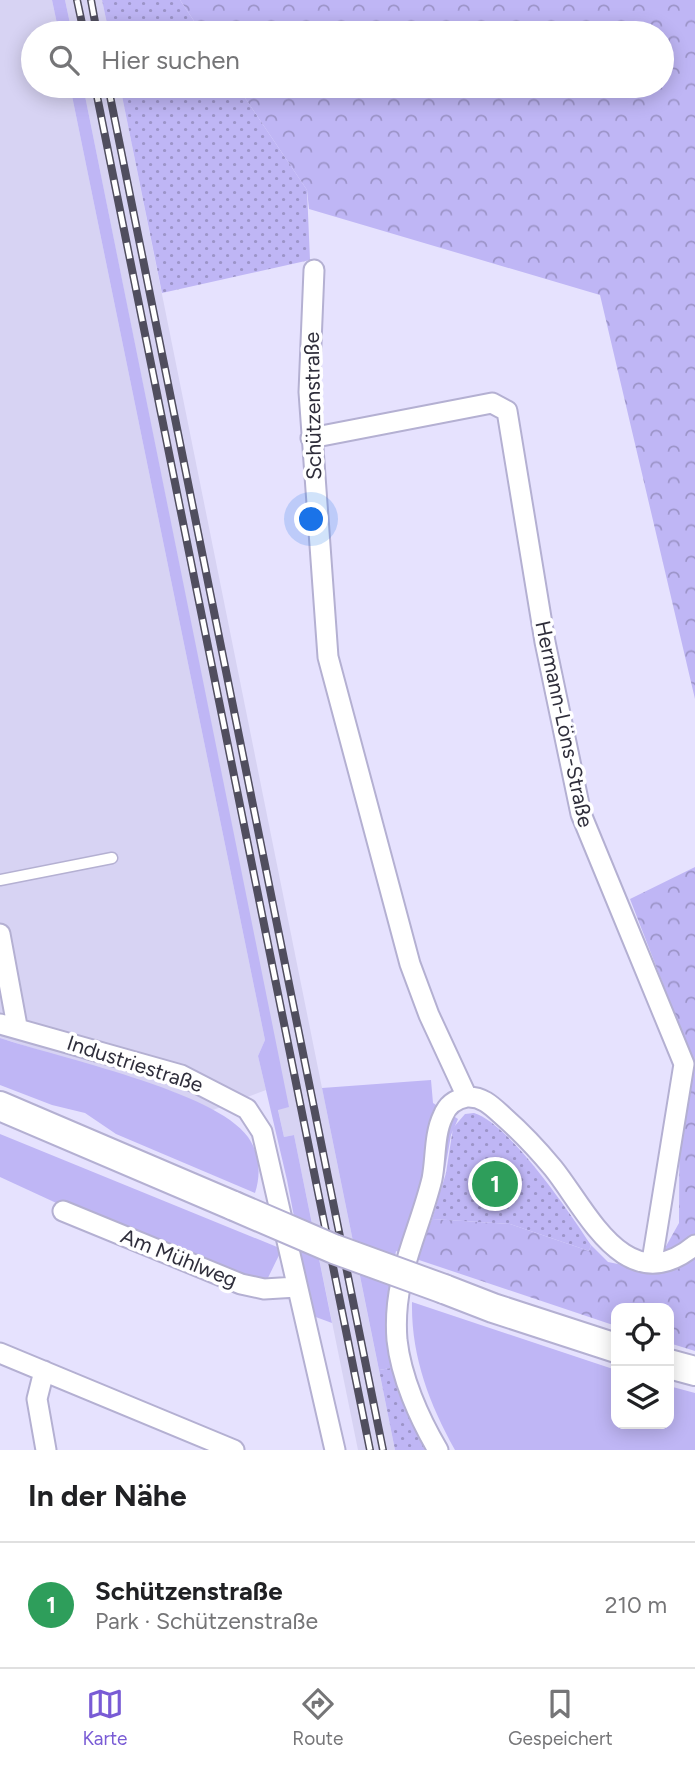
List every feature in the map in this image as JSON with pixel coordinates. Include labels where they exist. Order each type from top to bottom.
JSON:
[{"type":"main road","points":[[0,1106],[334,1249],[493,1308],[611,1346]]},
{"type":"main road","points":[[674,1365],[695,1371]]},
{"type":"street","name":"Schützenstraße","points":[[314,270],[309,392],[328,657],[410,964],[425,1006],[467,1097]]},
{"type":"street","name":"Hermann-Löns-Straße","points":[[312,438],[492,403],[507,411],[545,642],[581,814],[684,1064],[652,1261]]},
{"type":"street","points":[[0,934],[9,1025]]},
{"type":"street","name":"Industriestraße","points":[[9,1025],[181,1075],[247,1108],[262,1132],[335,1450]]},
{"type":"street","points":[[438,1450],[427,1431],[401,1363],[398,1294],[406,1253],[431,1183],[442,1118],[448,1107],[467,1097],[489,1104],[533,1146],[610,1246],[626,1256],[652,1261],[676,1256],[695,1245]]},
{"type":"street","name":"Am Mühlweg","points":[[63,1211],[241,1284],[271,1290],[297,1287]]},
{"type":"street","points":[[0,1353],[234,1450]]},
{"type":"street","points":[[44,1371],[37,1399],[46,1450]]},
{"type":"lane","points":[[0,880],[112,858]]},
{"type":"shaded area","points":[[0,0],[52,0],[56,21],[21,21],[21,98],[72,98],[265,1040],[258,1056],[266,1090],[213,1110],[173,1092],[0,1038]]},
{"type":"shaded area","points":[[65,0],[102,0],[106,21],[69,21]]},
{"type":"shaded area","points":[[85,98],[122,98],[395,1450],[358,1450],[294,1135],[284,1137],[278,1109],[288,1107]]},
{"type":"green space","points":[[52,0],[65,0],[69,21],[56,21]]},
{"type":"green space","points":[[102,0],[180,0],[194,21],[106,21]]},
{"type":"green space","points":[[180,0],[695,0],[695,699],[600,295],[309,209],[307,190],[245,98],[674,98],[674,21],[194,21]]},
{"type":"green space","points":[[72,98],[85,98],[289,1107],[278,1110],[284,1137],[294,1135],[332,1323],[313,1316],[287,1180],[258,1056],[265,1040]]},
{"type":"green space","points":[[122,98],[245,98],[307,190],[310,260],[162,293]]},
{"type":"green space","points":[[695,867],[695,1351],[674,1345],[674,1303],[611,1303],[611,1324],[416,1259],[432,1219],[510,1224],[589,1251],[591,1245],[608,1262],[643,1269],[665,1248],[679,1223],[680,1028],[630,899]]},
{"type":"green space","points":[[0,1038],[170,1090],[230,1120],[248,1137],[255,1150],[259,1172],[255,1193],[116,1134],[85,1113],[52,1105],[0,1085]]},
{"type":"green space","points":[[431,1080],[433,1103],[458,1119],[451,1135],[441,1192],[416,1259],[396,1251],[389,1293],[391,1368],[379,1370],[322,1088]]},
{"type":"green space","points":[[474,1113],[505,1134],[538,1171],[591,1245],[589,1251],[510,1224],[432,1219],[446,1173],[453,1128],[465,1114]]},
{"type":"green space","points":[[0,1134],[282,1249],[265,1284],[65,1207],[0,1177]]},
{"type":"green space","points":[[412,1302],[611,1368],[611,1429],[674,1429],[674,1387],[695,1393],[695,1450],[455,1450],[423,1379],[412,1322]]},
{"type":"green space","points":[[391,1368],[425,1450],[395,1450],[379,1370]]},
{"type":"railway","points":[[77,0],[81,21]]},
{"type":"railway","points":[[91,0],[95,21]]},
{"type":"railway","points":[[97,98],[370,1450]]},
{"type":"railway","points":[[110,98],[383,1450]]},
{"type":"place","name":"Schützenstraße","points":[[495,1184]]}]
